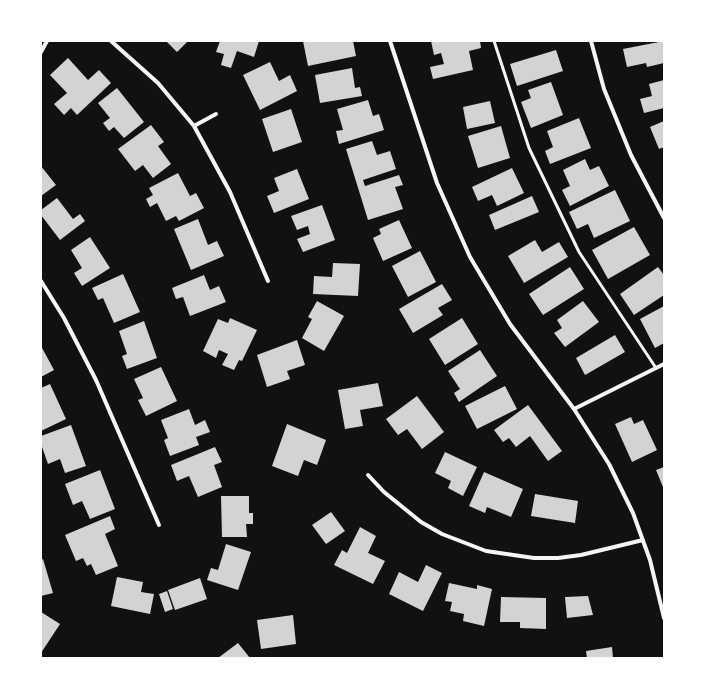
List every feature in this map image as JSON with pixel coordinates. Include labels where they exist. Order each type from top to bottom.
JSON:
[{"type":"street","points":[[41,52],[47,41]]},
{"type":"street","points":[[111,41],[158,83],[194,126],[230,192],[268,280]]},
{"type":"street","points":[[390,41],[437,183],[470,257],[510,324],[574,408],[609,464],[633,513],[643,540],[655,578],[664,618]]},
{"type":"street","points":[[591,41],[604,89],[631,155],[664,218]]},
{"type":"street","points":[[194,126],[216,114]]},
{"type":"street","points":[[41,281],[64,318],[96,380],[159,525]]},
{"type":"street","points":[[574,408],[664,364]]},
{"type":"street","points":[[368,475],[384,492],[421,522],[442,534],[486,551],[516,556],[558,558],[581,556],[643,540]]},
{"type":"lane","points":[[494,41],[529,148],[579,252],[656,368]]},
{"type":"building","points":[[166,41],[188,41],[177,52]]},
{"type":"building","points":[[220,41],[259,41],[254,57],[237,51],[231,68],[221,65],[224,54],[216,52]]},
{"type":"building","points":[[303,41],[353,41],[356,56],[308,66]]},
{"type":"building","points":[[431,41],[480,41],[481,48],[469,51],[473,70],[433,79],[430,67],[444,64],[441,53],[434,55]]},
{"type":"building","points":[[664,41],[664,63],[647,67],[646,63],[627,67],[623,49]]},
{"type":"building","points":[[556,50],[563,71],[517,86],[510,64]]},
{"type":"building","points":[[68,58],[88,80],[99,70],[111,83],[77,115],[71,108],[64,115],[54,104],[67,93],[50,75]]},
{"type":"building","points":[[270,62],[279,81],[290,75],[297,91],[260,110],[243,75]]},
{"type":"building","points":[[352,68],[355,88],[360,87],[362,96],[320,103],[315,75]]},
{"type":"building","points":[[664,80],[664,108],[644,113],[640,99],[652,96],[649,84]]},
{"type":"building","points":[[551,82],[563,115],[531,128],[521,102],[531,98],[528,90]]},
{"type":"building","points":[[117,88],[144,122],[124,138],[114,127],[109,131],[103,123],[110,118],[98,103]]},
{"type":"building","points":[[368,100],[373,116],[379,114],[384,130],[339,144],[336,131],[343,130],[337,109]]},
{"type":"building","points":[[490,101],[495,123],[467,129],[463,107]]},
{"type":"building","points":[[291,109],[302,142],[273,152],[262,119]]},
{"type":"building","points":[[579,118],[591,148],[550,164],[545,151],[553,147],[547,131]]},
{"type":"building","points":[[664,121],[664,147],[659,149],[650,127]]},
{"type":"building","points":[[151,125],[164,142],[158,146],[171,164],[153,178],[143,165],[135,171],[118,149]]},
{"type":"building","points":[[501,126],[510,158],[478,168],[468,136]]},
{"type":"building","points":[[372,141],[377,155],[390,151],[396,169],[363,180],[365,186],[399,175],[403,185],[395,187],[403,209],[368,220],[346,149]]},
{"type":"building","points":[[585,159],[590,170],[599,166],[609,186],[570,206],[562,190],[570,186],[563,170]]},
{"type":"building","points":[[41,166],[56,185],[41,196]]},
{"type":"building","points":[[512,168],[524,193],[497,206],[492,195],[478,201],[472,187]]},
{"type":"building","points":[[297,169],[309,199],[274,213],[267,196],[279,191],[274,178]]},
{"type":"building","points":[[178,173],[190,196],[196,193],[204,208],[179,221],[176,216],[166,221],[157,203],[150,207],[146,199],[153,195],[149,188]]},
{"type":"building","points":[[615,190],[630,221],[594,238],[588,224],[577,229],[569,212]]},
{"type":"building","points":[[532,196],[539,212],[495,230],[489,215]]},
{"type":"building","points":[[57,198],[73,219],[80,214],[85,221],[60,240],[41,215],[41,210]]},
{"type":"building","points":[[322,205],[335,240],[303,252],[297,239],[310,234],[308,226],[297,230],[291,216]]},
{"type":"building","points":[[198,219],[208,245],[217,241],[224,256],[191,270],[174,229]]},
{"type":"building","points":[[399,220],[412,248],[383,261],[373,238],[381,234],[379,229]]},
{"type":"building","points":[[634,227],[650,255],[608,279],[592,250]]},
{"type":"building","points":[[90,237],[110,268],[82,286],[74,273],[82,268],[71,250]]},
{"type":"building","points":[[535,240],[542,252],[559,242],[568,257],[524,283],[508,256]]},
{"type":"building","points":[[420,251],[436,282],[408,297],[392,266]]},
{"type":"building","points":[[333,263],[360,264],[358,296],[313,294],[314,276],[332,277]]},
{"type":"building","points":[[570,267],[584,289],[543,315],[529,294]]},
{"type":"building","points":[[658,267],[664,275],[664,295],[634,315],[620,294]]},
{"type":"building","points":[[123,274],[140,312],[114,323],[103,298],[98,300],[92,288]]},
{"type":"building","points":[[204,275],[210,290],[219,286],[226,302],[190,316],[183,297],[176,299],[172,288]]},
{"type":"building","points":[[442,284],[452,300],[438,308],[443,315],[413,333],[399,309]]},
{"type":"building","points":[[317,301],[344,316],[324,351],[302,338],[312,319],[308,317]]},
{"type":"building","points":[[583,301],[599,322],[565,347],[554,333],[562,328],[557,320]]},
{"type":"building","points":[[664,306],[664,343],[655,348],[640,319]]},
{"type":"building","points":[[230,318],[257,330],[242,361],[239,360],[234,370],[222,365],[228,354],[219,350],[216,358],[203,351],[218,319],[228,323]]},
{"type":"building","points":[[462,318],[478,344],[445,365],[429,339]]},
{"type":"building","points":[[144,321],[157,358],[127,369],[122,356],[127,354],[119,331]]},
{"type":"building","points":[[615,335],[625,352],[585,375],[576,358]]},
{"type":"building","points":[[297,340],[305,365],[287,371],[290,379],[267,387],[257,355]]},
{"type":"building","points":[[41,346],[54,370],[41,377]]},
{"type":"building","points":[[480,350],[497,376],[459,402],[454,393],[460,389],[448,371]]},
{"type":"building","points":[[161,367],[177,401],[146,416],[138,400],[143,398],[134,379]]},
{"type":"building","points":[[378,383],[383,406],[360,410],[363,426],[345,429],[338,390]]},
{"type":"building","points":[[50,384],[66,419],[41,431],[41,388]]},
{"type":"building","points":[[505,386],[517,409],[477,429],[465,406]]},
{"type":"building","points":[[417,396],[444,432],[422,449],[407,429],[398,435],[386,419]]},
{"type":"building","points":[[528,405],[562,451],[548,461],[530,436],[516,447],[509,438],[503,442],[494,430]]},
{"type":"building","points":[[189,409],[195,425],[205,420],[210,432],[196,437],[199,445],[170,456],[164,440],[168,438],[161,420]]},
{"type":"building","points":[[631,417],[634,424],[643,420],[657,450],[632,462],[615,424]]},
{"type":"building","points":[[287,424],[326,440],[317,465],[304,460],[298,476],[272,466]]},
{"type":"building","points":[[71,425],[86,466],[65,473],[60,459],[48,464],[41,444],[41,436]]},
{"type":"building","points":[[215,447],[222,462],[214,465],[222,487],[198,497],[189,476],[177,481],[171,465]]},
{"type":"building","points":[[445,452],[477,467],[463,496],[448,488],[451,481],[435,473]]},
{"type":"building","points":[[664,467],[664,487],[663,487],[656,470]]},
{"type":"building","points":[[100,470],[115,509],[90,519],[82,501],[73,505],[65,484]]},
{"type":"building","points":[[484,472],[523,489],[511,517],[487,507],[485,513],[469,506]]},
{"type":"building","points":[[535,494],[578,501],[575,523],[531,516]]},
{"type":"building","points":[[221,496],[249,496],[249,513],[253,513],[253,524],[246,524],[247,537],[222,537]]},
{"type":"building","points":[[331,512],[345,531],[326,544],[312,525]]},
{"type":"building","points":[[110,516],[115,529],[105,534],[118,566],[96,575],[91,564],[87,566],[83,558],[76,561],[65,535]]},
{"type":"building","points":[[360,527],[376,536],[368,553],[385,561],[373,584],[334,565],[342,550],[347,553]]},
{"type":"building","points":[[226,544],[251,552],[238,590],[207,580],[211,568],[218,570]]},
{"type":"building","points":[[43,559],[53,593],[41,596],[41,560]]},
{"type":"building","points":[[426,565],[442,573],[423,611],[389,594],[399,572],[418,582]]},
{"type":"building","points":[[117,577],[143,582],[141,592],[154,594],[150,614],[111,606]]},
{"type":"building","points":[[200,578],[207,599],[175,610],[168,590]]},
{"type":"building","points":[[449,583],[477,589],[477,585],[492,589],[484,626],[463,621],[464,614],[450,611],[452,602],[445,601]]},
{"type":"building","points":[[167,591],[173,609],[165,612],[159,594]]},
{"type":"building","points":[[588,596],[593,615],[567,618],[565,597]]},
{"type":"building","points":[[501,597],[546,598],[546,629],[520,628],[520,622],[500,622]]},
{"type":"building","points":[[41,612],[60,624],[41,653]]},
{"type":"building","points":[[293,615],[296,644],[261,649],[257,620]]},
{"type":"building","points":[[238,643],[250,658],[218,658]]},
{"type":"building","points":[[612,647],[613,658],[587,658],[586,651]]}]
